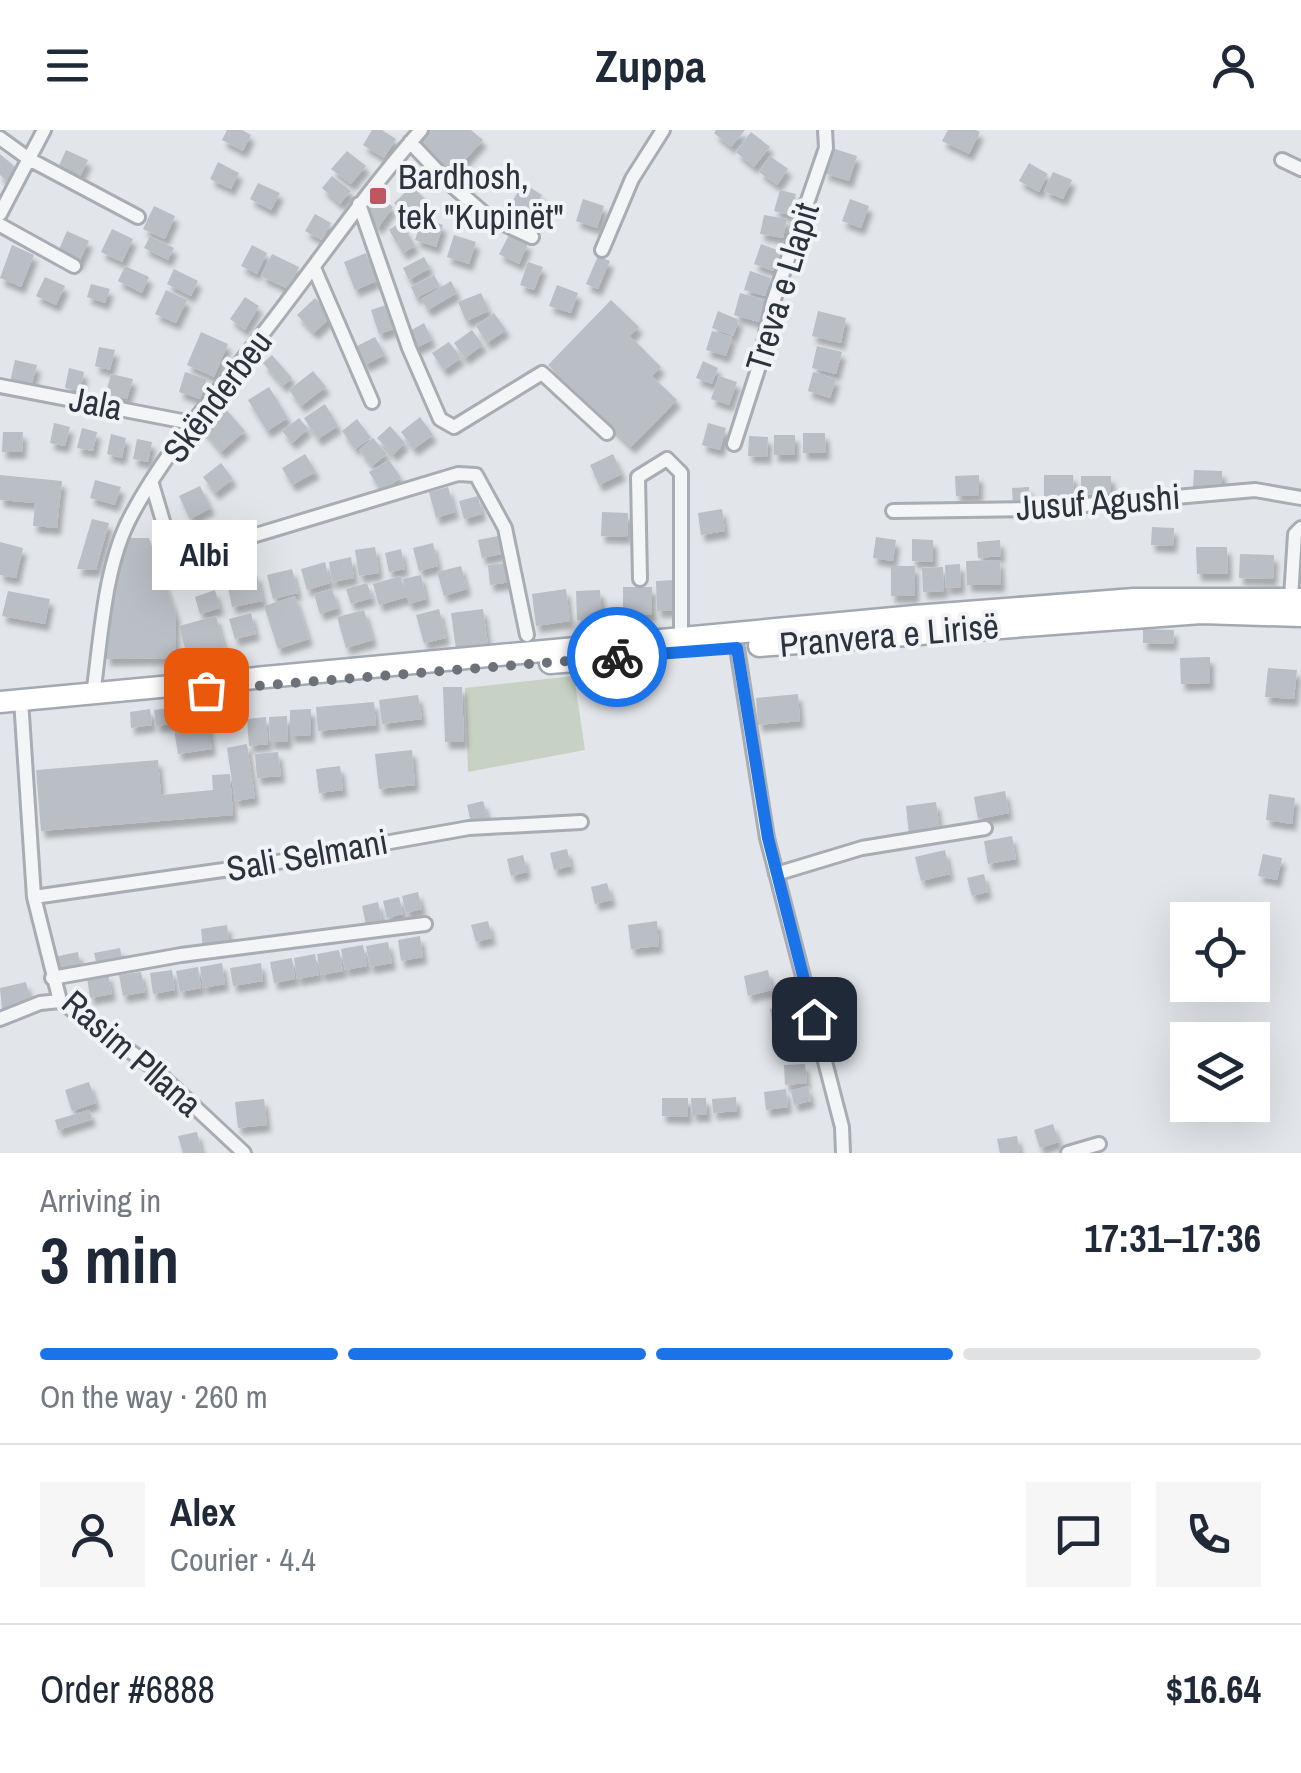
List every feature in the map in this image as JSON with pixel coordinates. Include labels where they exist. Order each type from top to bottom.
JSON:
[{"type":"main road","name":"Pranvera e Lirisë","points":[[11,704],[1134,599],[1298,604]]},
{"type":"main road","name":"Pranvera e Lirisë","points":[[93,696],[1298,604]]},
{"type":"street","points":[[0,214],[44,130]]},
{"type":"street","name":"Skënderbeu","points":[[93,696],[114,558],[130,516],[192,423],[314,268],[358,204],[421,130]]},
{"type":"street","points":[[602,250],[632,179],[663,130]]},
{"type":"street","name":"Treva e Llapit","points":[[734,444],[759,366],[773,302],[826,148],[825,130]]},
{"type":"street","points":[[0,138],[29,159],[138,217]]},
{"type":"street","points":[[410,142],[447,182],[487,216],[532,237]]},
{"type":"street","points":[[1282,160],[1301,169]]},
{"type":"street","points":[[358,204],[408,348],[440,419],[454,427],[542,373],[607,433]]},
{"type":"street","points":[[0,225],[74,266]]},
{"type":"street","points":[[314,268],[372,402]]},
{"type":"street","name":"Jala","points":[[0,386],[192,423]]},
{"type":"street","points":[[640,579],[638,476],[667,459],[681,473],[681,639]]},
{"type":"street","points":[[152,484],[170,546],[183,557],[458,474],[476,475],[505,528],[527,635]]},
{"type":"street","name":"Jusuf Agushi","points":[[894,510],[1040,509],[1256,490],[1301,498]]},
{"type":"street","points":[[1298,604],[1294,534],[1301,528]]},
{"type":"street","points":[[737,648],[776,874],[842,1127],[843,1153]]},
{"type":"street","name":"Rasim Pllana","points":[[11,704],[34,897],[60,1000],[152,1066],[244,1153]]},
{"type":"street","name":"Sali Selmani","points":[[34,897],[272,863],[469,828],[581,822]]},
{"type":"street","points":[[776,874],[862,848],[985,828]]},
{"type":"street","points":[[52,978],[181,954],[425,924]]},
{"type":"street","points":[[0,1019],[60,1000]]},
{"type":"street","points":[[1068,1153],[1099,1144]]},
{"type":"green space","points":[[574,676],[585,750],[468,772],[465,688]]},
{"type":"building","points":[[227,130],[242,130],[251,135],[243,151],[222,140]]},
{"type":"building","points":[[372,130],[382,130],[396,139],[384,158],[363,145]]},
{"type":"building","points":[[429,130],[471,130],[483,140],[451,176],[416,145]]},
{"type":"building","points":[[745,130],[731,147],[714,133]]},
{"type":"building","points":[[948,130],[980,132],[969,154],[942,141]]},
{"type":"building","points":[[751,132],[770,147],[754,167],[736,152]]},
{"type":"building","points":[[832,148],[857,156],[849,181],[824,173]]},
{"type":"building","points":[[66,150],[88,160],[78,181],[57,170]]},
{"type":"building","points":[[347,151],[366,166],[351,184],[331,169]]},
{"type":"building","points":[[0,154],[20,171],[9,183],[0,175]]},
{"type":"building","points":[[770,156],[788,169],[777,185],[759,172]]},
{"type":"building","points":[[218,162],[239,173],[231,189],[210,179]]},
{"type":"building","points":[[1029,163],[1048,174],[1039,192],[1019,181]]},
{"type":"building","points":[[1053,172],[1072,180],[1063,199],[1044,191]]},
{"type":"building","points":[[332,176],[351,191],[340,204],[322,188]]},
{"type":"building","points":[[258,183],[280,193],[271,210],[250,199]]},
{"type":"building","points":[[523,183],[542,195],[525,225],[505,214]]},
{"type":"building","points":[[412,186],[426,200],[409,218],[394,203]]},
{"type":"building","points":[[780,190],[796,194],[790,215],[774,211]]},
{"type":"building","points":[[378,196],[393,207],[378,228],[366,213]]},
{"type":"building","points":[[583,199],[604,206],[597,228],[576,221]]},
{"type":"building","points":[[850,199],[869,206],[861,228],[842,221]]},
{"type":"building","points":[[154,206],[175,216],[165,239],[143,229]]},
{"type":"building","points":[[315,214],[331,223],[322,240],[305,231]]},
{"type":"building","points":[[764,215],[787,219],[783,238],[760,234]]},
{"type":"building","points":[[422,218],[443,225],[436,247],[415,240]]},
{"type":"building","points":[[401,222],[415,246],[403,253],[389,230]]},
{"type":"building","points":[[112,229],[133,239],[122,262],[101,252]]},
{"type":"building","points":[[67,231],[89,241],[78,264],[57,254]]},
{"type":"building","points":[[454,235],[476,242],[469,264],[447,257]]},
{"type":"building","points":[[509,235],[528,244],[519,264],[499,254]]},
{"type":"building","points":[[150,236],[174,248],[168,260],[144,248]]},
{"type":"building","points":[[761,244],[780,251],[773,271],[754,264]]},
{"type":"building","points":[[12,245],[34,255],[21,287],[0,278]]},
{"type":"building","points":[[252,245],[267,253],[257,274],[241,266]]},
{"type":"building","points":[[366,253],[377,281],[355,290],[344,262]]},
{"type":"building","points":[[272,254],[299,267],[288,289],[261,276]]},
{"type":"building","points":[[598,256],[610,261],[598,289],[586,284]]},
{"type":"building","points":[[424,257],[430,268],[409,280],[403,268]]},
{"type":"building","points":[[528,262],[543,267],[534,290],[520,285]]},
{"type":"building","points":[[125,266],[149,277],[142,293],[118,281]]},
{"type":"building","points":[[174,269],[198,281],[191,296],[167,284]]},
{"type":"building","points":[[750,271],[771,278],[765,296],[744,290]]},
{"type":"building","points":[[434,275],[440,286],[416,298],[411,287]]},
{"type":"building","points":[[45,277],[65,286],[56,305],[36,296]]},
{"type":"building","points":[[451,281],[457,293],[428,310],[421,299]]},
{"type":"building","points":[[91,284],[110,289],[105,303],[87,297]]},
{"type":"building","points":[[557,285],[578,293],[571,313],[549,306]]},
{"type":"building","points":[[166,290],[187,300],[176,323],[155,314]]},
{"type":"building","points":[[481,293],[489,311],[466,321],[458,302]]},
{"type":"building","points":[[740,293],[765,300],[759,322],[734,315]]},
{"type":"building","points":[[245,297],[259,306],[245,330],[230,319]]},
{"type":"building","points":[[315,298],[332,316],[314,333],[297,315]]},
{"type":"building","points":[[611,300],[639,327],[630,336],[661,367],[652,376],[677,400],[631,447],[548,365]]},
{"type":"building","points":[[386,305],[394,329],[379,334],[371,310]]},
{"type":"building","points":[[718,311],[739,320],[733,336],[712,328]]},
{"type":"building","points":[[818,311],[846,318],[841,343],[812,336]]},
{"type":"building","points":[[494,313],[506,330],[487,343],[476,326]]},
{"type":"building","points":[[424,323],[432,340],[414,349],[406,333]]},
{"type":"building","points":[[472,330],[483,345],[465,358],[454,343]]},
{"type":"building","points":[[712,331],[732,337],[726,356],[706,350]]},
{"type":"building","points":[[201,332],[228,344],[214,377],[187,365]]},
{"type":"building","points":[[375,337],[385,355],[365,365],[355,347]]},
{"type":"building","points":[[449,342],[461,358],[444,370],[432,353]]},
{"type":"building","points":[[817,346],[842,352],[836,374],[812,368]]},
{"type":"building","points":[[99,347],[115,350],[110,370],[95,366]]},
{"type":"building","points":[[272,355],[292,378],[283,386],[263,363]]},
{"type":"building","points":[[15,360],[37,365],[31,387],[10,382]]},
{"type":"building","points":[[703,361],[718,368],[712,384],[696,378]]},
{"type":"building","points":[[69,368],[84,372],[80,391],[65,388]]},
{"type":"building","points":[[313,371],[326,387],[301,406],[289,390]]},
{"type":"building","points":[[185,372],[207,379],[200,399],[179,392]]},
{"type":"building","points":[[813,372],[836,379],[830,398],[808,391]]},
{"type":"building","points":[[111,374],[133,379],[127,399],[106,393]]},
{"type":"building","points":[[719,376],[737,382],[729,405],[711,399]]},
{"type":"building","points":[[269,387],[288,418],[267,431],[248,400]]},
{"type":"building","points":[[325,404],[338,426],[318,439],[304,418]]},
{"type":"building","points":[[224,407],[245,431],[221,452],[201,428]]},
{"type":"building","points":[[420,417],[433,435],[414,449],[401,432]]},
{"type":"building","points":[[299,418],[308,429],[292,443],[282,431]]},
{"type":"building","points":[[357,419],[371,438],[355,449],[342,431]]},
{"type":"building","points":[[54,423],[70,427],[65,446],[50,443]]},
{"type":"building","points":[[708,423],[726,428],[720,450],[702,445]]},
{"type":"building","points":[[390,426],[405,443],[393,455],[377,438]]},
{"type":"building","points":[[82,428],[97,432],[93,451],[77,448]]},
{"type":"building","points":[[3,432],[23,432],[22,452],[2,452]]},
{"type":"building","points":[[803,433],[825,433],[826,453],[803,453]]},
{"type":"building","points":[[111,434],[126,438],[122,458],[107,454]]},
{"type":"building","points":[[774,435],[795,435],[795,455],[774,455]]},
{"type":"building","points":[[749,436],[768,437],[767,457],[748,456]]},
{"type":"building","points":[[373,438],[387,454],[372,466],[359,450]]},
{"type":"building","points":[[137,439],[152,442],[148,462],[133,459]]},
{"type":"building","points":[[305,454],[316,472],[292,485],[282,468]]},
{"type":"building","points":[[613,454],[622,474],[599,485],[590,465]]},
{"type":"building","points":[[389,460],[401,478],[381,491],[369,472]]},
{"type":"building","points":[[221,463],[233,479],[215,493],[203,477]]},
{"type":"building","points":[[1194,470],[1222,471],[1222,487],[1193,487]]},
{"type":"building","points":[[0,475],[62,481],[57,528],[33,526],[35,503],[0,500]]},
{"type":"building","points":[[979,475],[979,495],[956,496],[955,476]]},
{"type":"building","points":[[1044,475],[1073,475],[1074,496],[1044,497]]},
{"type":"building","points":[[1081,476],[1111,476],[1111,495],[1081,495]]},
{"type":"building","points":[[95,480],[121,487],[115,505],[90,498]]},
{"type":"building","points":[[200,486],[211,508],[190,519],[179,496]]},
{"type":"building","points":[[448,487],[455,512],[436,518],[429,492]]},
{"type":"building","points":[[1029,487],[1030,503],[1013,504],[1012,488]]},
{"type":"building","points":[[478,496],[482,514],[464,519],[459,501]]},
{"type":"building","points":[[722,509],[725,531],[701,535],[698,513]]},
{"type":"building","points":[[602,512],[628,513],[627,537],[601,536]]},
{"type":"building","points":[[92,519],[109,523],[96,570],[77,569]]},
{"type":"building","points":[[1152,527],[1174,528],[1173,546],[1151,545]]},
{"type":"building","points":[[498,536],[502,554],[482,558],[478,540]]},
{"type":"building","points":[[876,537],[896,540],[893,561],[873,558]]},
{"type":"building","points":[[128,538],[149,538],[176,615],[176,658],[106,659],[106,620]]},
{"type":"building","points":[[912,539],[933,540],[933,562],[912,561]]},
{"type":"building","points":[[1000,540],[1001,556],[978,558],[977,542]]},
{"type":"building","points":[[0,542],[23,548],[16,578],[0,575]]},
{"type":"building","points":[[433,543],[438,566],[419,571],[413,548]]},
{"type":"building","points":[[375,547],[379,573],[359,576],[355,550]]},
{"type":"building","points":[[1196,547],[1227,547],[1228,574],[1197,574]]},
{"type":"building","points":[[401,549],[405,569],[389,572],[385,553]]},
{"type":"building","points":[[1240,554],[1274,555],[1273,579],[1239,578]]},
{"type":"building","points":[[351,557],[354,578],[332,582],[329,562]]},
{"type":"building","points":[[1000,560],[1001,585],[967,585],[966,561]]},
{"type":"building","points":[[325,562],[330,583],[307,590],[301,569]]},
{"type":"building","points":[[508,563],[511,582],[490,585],[488,565]]},
{"type":"building","points":[[960,564],[961,587],[946,588],[945,565]]},
{"type":"building","points":[[461,566],[467,589],[444,596],[437,572]]},
{"type":"building","points":[[891,566],[915,566],[915,596],[891,596]]},
{"type":"building","points":[[943,567],[944,591],[923,592],[922,568]]},
{"type":"building","points":[[292,569],[298,593],[273,599],[267,575]]},
{"type":"building","points":[[257,574],[263,601],[232,607],[227,581]]},
{"type":"building","points":[[421,575],[426,599],[409,604],[407,597],[379,605],[373,584],[401,576],[404,590],[403,579]]},
{"type":"building","points":[[675,580],[676,610],[657,611],[656,581]]},
{"type":"building","points":[[367,583],[372,598],[351,604],[346,589]]},
{"type":"building","points":[[623,587],[652,587],[652,615],[623,615]]},
{"type":"building","points":[[332,589],[338,608],[320,614],[314,594]]},
{"type":"building","points":[[566,589],[570,621],[536,626],[532,594]]},
{"type":"building","points":[[215,590],[220,608],[200,614],[195,597]]},
{"type":"building","points":[[600,590],[602,618],[577,620],[576,591]]},
{"type":"building","points":[[8,591],[50,599],[45,624],[2,616]]},
{"type":"building","points":[[295,596],[309,639],[278,649],[264,606]]},
{"type":"building","points":[[439,609],[446,638],[424,643],[416,615]]},
{"type":"building","points":[[483,609],[488,645],[456,649],[451,613]]},
{"type":"building","points":[[364,610],[373,640],[346,648],[337,617]]},
{"type":"building","points":[[251,613],[256,634],[235,639],[229,619]]},
{"type":"building","points":[[216,616],[225,649],[188,660],[179,626]]},
{"type":"building","points":[[1143,629],[1174,630],[1173,644],[1143,643]]},
{"type":"building","points":[[1210,657],[1210,683],[1181,684],[1180,658]]},
{"type":"building","points":[[1268,668],[1297,670],[1294,699],[1265,697]]},
{"type":"building","points":[[443,687],[462,687],[464,742],[445,742]]},
{"type":"building","points":[[798,694],[800,721],[758,725],[756,698]]},
{"type":"building","points":[[418,695],[422,719],[382,724],[379,700]]},
{"type":"building","points":[[374,702],[376,725],[318,731],[316,707]]},
{"type":"building","points":[[176,707],[178,723],[156,726],[154,710]]},
{"type":"building","points":[[150,709],[152,725],[131,728],[130,712]]},
{"type":"building","points":[[311,709],[311,735],[290,736],[290,710]]},
{"type":"building","points":[[287,716],[288,742],[270,742],[269,717]]},
{"type":"building","points":[[266,717],[268,744],[249,746],[247,719]]},
{"type":"building","points":[[208,724],[212,749],[178,754],[174,729]]},
{"type":"building","points":[[247,744],[255,798],[235,801],[227,748]]},
{"type":"building","points":[[412,750],[415,785],[379,789],[375,754]]},
{"type":"building","points":[[278,752],[281,776],[257,778],[255,754]]},
{"type":"building","points":[[158,760],[161,795],[213,790],[212,775],[230,774],[233,815],[41,831],[36,770]]},
{"type":"building","points":[[340,766],[343,790],[319,793],[316,769]]},
{"type":"building","points":[[1005,791],[1009,813],[978,819],[974,797]]},
{"type":"building","points":[[1269,794],[1295,798],[1292,824],[1266,820]]},
{"type":"building","points":[[483,801],[488,818],[471,822],[467,805]]},
{"type":"building","points":[[936,802],[940,831],[909,834],[906,806]]},
{"type":"building","points":[[1012,836],[1016,859],[988,864],[984,841]]},
{"type":"building","points":[[567,849],[571,866],[554,870],[550,853]]},
{"type":"building","points":[[945,850],[950,874],[921,881],[915,857]]},
{"type":"building","points":[[1263,854],[1282,858],[1277,880],[1258,876]]},
{"type":"building","points":[[523,855],[527,872],[511,876],[507,859]]},
{"type":"building","points":[[984,874],[988,892],[972,896],[967,878]]},
{"type":"building","points":[[607,883],[612,900],[595,904],[591,887]]},
{"type":"building","points":[[418,892],[422,909],[406,913],[402,896]]},
{"type":"building","points":[[399,897],[403,914],[387,918],[383,901]]},
{"type":"building","points":[[378,902],[382,920],[366,924],[362,906]]},
{"type":"building","points":[[488,921],[492,938],[476,942],[471,925]]},
{"type":"building","points":[[657,921],[659,946],[631,949],[628,925]]},
{"type":"building","points":[[227,925],[229,943],[203,947],[201,929]]},
{"type":"building","points":[[420,936],[423,957],[401,961],[398,940]]},
{"type":"building","points":[[388,942],[392,963],[370,967],[366,946]]},
{"type":"building","points":[[363,945],[367,966],[345,970],[341,949]]},
{"type":"building","points":[[120,948],[122,959],[97,965],[94,953]]},
{"type":"building","points":[[339,950],[343,971],[321,975],[317,954]]},
{"type":"building","points":[[78,952],[81,968],[57,973],[54,957]]},
{"type":"building","points":[[315,954],[319,975],[297,979],[294,958]]},
{"type":"building","points":[[292,958],[295,979],[274,983],[270,962]]},
{"type":"building","points":[[222,963],[225,984],[203,988],[200,967]]},
{"type":"building","points":[[261,963],[263,981],[233,986],[230,968]]},
{"type":"building","points":[[198,967],[201,988],[180,992],[176,971]]},
{"type":"building","points":[[172,970],[175,990],[153,994],[150,973]]},
{"type":"building","points":[[768,970],[772,990],[748,996],[744,976]]},
{"type":"building","points":[[141,972],[145,992],[123,996],[119,975]]},
{"type":"building","points":[[108,974],[112,994],[90,998],[87,977]]},
{"type":"building","points":[[26,982],[31,1003],[2,1009],[0,988]]},
{"type":"building","points":[[798,1003],[800,1014],[772,1020],[770,1009]]},
{"type":"building","points":[[805,1064],[807,1083],[785,1085],[784,1065]]},
{"type":"building","points":[[89,1082],[96,1103],[72,1111],[65,1090]]},
{"type":"building","points":[[808,1086],[811,1101],[794,1105],[791,1091]]},
{"type":"building","points":[[786,1089],[788,1107],[766,1110],[764,1092]]},
{"type":"building","points":[[736,1097],[737,1111],[713,1113],[712,1099]]},
{"type":"building","points":[[662,1098],[688,1098],[688,1117],[662,1116]]},
{"type":"building","points":[[691,1098],[706,1098],[707,1115],[692,1115]]},
{"type":"building","points":[[264,1099],[267,1125],[238,1128],[235,1102]]},
{"type":"building","points":[[89,1110],[92,1119],[58,1130],[55,1120]]},
{"type":"building","points":[[1053,1124],[1059,1142],[1040,1148],[1034,1130]]},
{"type":"building","points":[[197,1132],[202,1153],[183,1153],[178,1136]]},
{"type":"building","points":[[1017,1136],[1020,1153],[1000,1153],[997,1139]]},
{"type":"way so far","points":[[206,690],[617,657]]},
{"type":"place","name":"Bardhosh, tek \"Kupinët\"","points":[[378,196]]},
{"type":"place","name":"Albi","points":[[206,690]]},
{"type":"route","points":[[617,657],[737,648],[768,838],[814,1019]]}]
